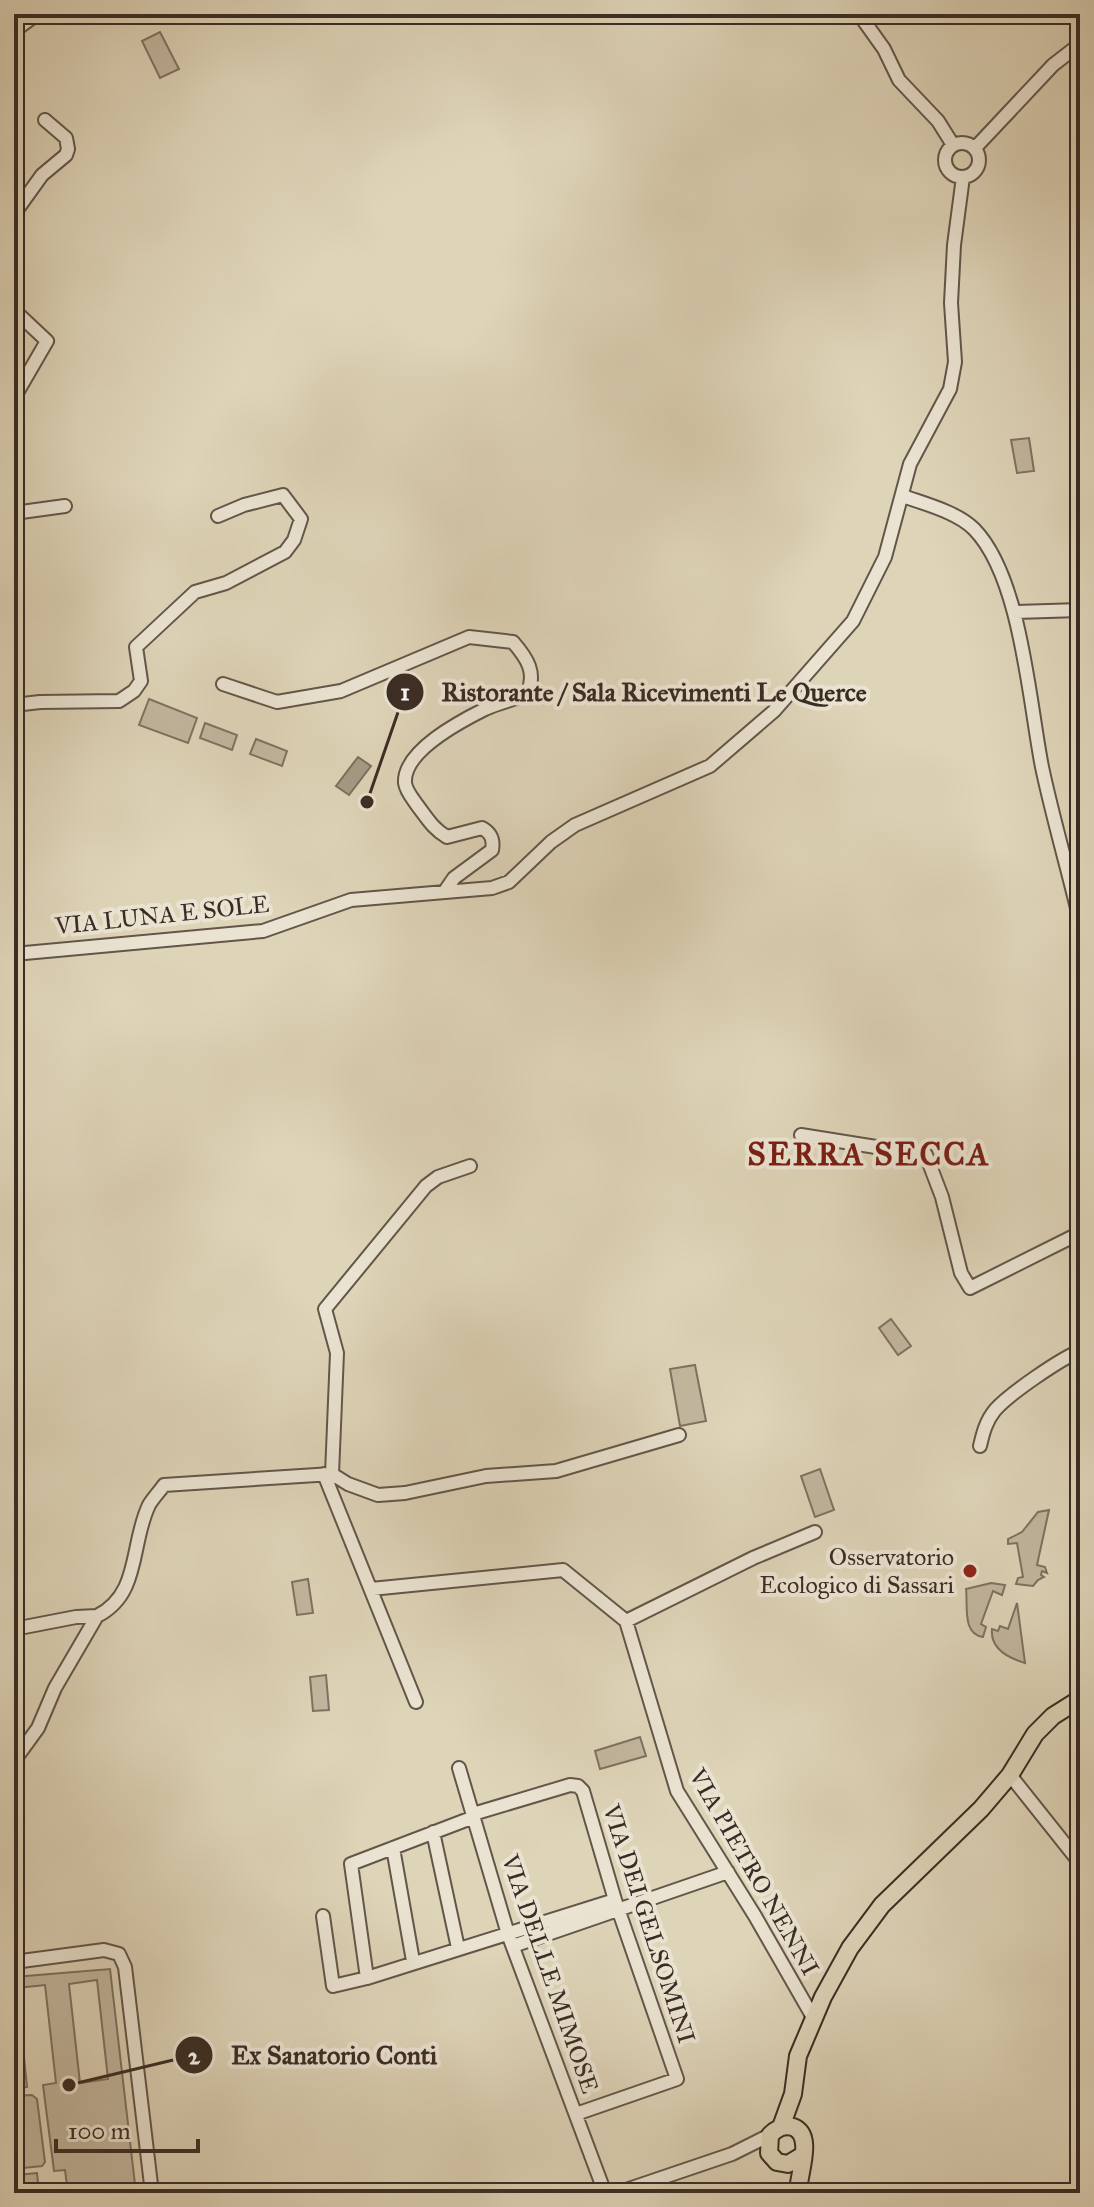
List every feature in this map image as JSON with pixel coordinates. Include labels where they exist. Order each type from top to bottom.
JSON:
[{"type":"main road","points":[[797,2193],[783,2164],[778,2136],[793,2094],[798,2056],[850,1948],[882,1905],[981,1809],[1010,1775],[1035,1734],[1053,1716],[1080,1699]]},
{"type":"main road","points":[[778,2136],[800,2131],[806,2143],[797,2193]]},
{"type":"main road","points":[[783,2164],[794,2163],[803,2155]]},
{"type":"street","points":[[14,31],[37,14]]},
{"type":"street","points":[[859,14],[884,49],[899,80],[938,121],[953,145]]},
{"type":"street","points":[[975,148],[1053,65],[1080,44]]},
{"type":"street","points":[[14,214],[42,175],[66,155],[68,149],[66,138],[45,120]]},
{"type":"street","points":[[964,143],[975,148],[979,164],[973,173],[963,177],[952,174],[946,165],[946,154],[953,145],[964,143]]},
{"type":"street","name":"VIA LUNA E SOLE","points":[[14,954],[263,931],[351,900],[492,888],[509,882],[551,842],[575,825],[710,766],[774,711],[853,621],[885,557],[910,464],[950,389],[955,362],[951,303],[954,245],[963,177]]},
{"type":"street","points":[[14,310],[47,341],[14,398]]},
{"type":"street","points":[[14,705],[119,701],[134,691],[141,681],[136,647],[195,592],[226,583],[285,552],[294,540],[301,519],[283,495],[244,505],[218,516]]},
{"type":"street","points":[[903,496],[946,512],[973,528],[998,561],[1014,612],[1053,818],[1080,921]]},
{"type":"street","points":[[14,513],[65,506]]},
{"type":"street","points":[[1014,612],[1080,610]]},
{"type":"street","points":[[223,684],[277,702],[341,691],[469,637],[513,642],[526,657],[531,672],[527,694],[489,707],[431,740],[409,767],[405,784],[437,831],[447,837],[482,828],[489,832],[492,839],[492,850],[454,878],[445,891]]},
{"type":"street","points":[[801,1135],[926,1155],[942,1197],[961,1273],[970,1288],[1080,1233]]},
{"type":"street","points":[[416,1702],[328,1474],[336,1446],[337,1353],[325,1309],[426,1186],[438,1177],[470,1166]]},
{"type":"street","points":[[980,1446],[986,1424],[996,1408],[1056,1362],[1080,1351]]},
{"type":"street","points":[[14,1629],[97,1616],[110,1610],[128,1587],[149,1506],[164,1485],[328,1474],[378,1495],[405,1493],[486,1476],[556,1471],[679,1435]]},
{"type":"street","points":[[371,1589],[563,1570],[626,1621],[753,1558],[815,1532]]},
{"type":"street","points":[[14,1761],[38,1728],[55,1688],[97,1616]]},
{"type":"street","name":"VIA PIETRO NENNI","points":[[626,1621],[677,1791],[814,2019]]},
{"type":"street","name":"VIA DELLE MIMOSE","points":[[459,1768],[511,1940],[605,2193]]},
{"type":"street","points":[[1010,1775],[1080,1863]]},
{"type":"street","name":"VIA DEI GELSOMINI","points":[[473,1816],[570,1785],[578,1786],[583,1791],[616,1906],[677,2079],[576,2114]]},
{"type":"street","points":[[367,1978],[351,1864],[473,1816]]},
{"type":"street","points":[[433,1832],[458,1948]]},
{"type":"street","points":[[393,1848],[413,1961]]},
{"type":"street","points":[[323,1916],[333,1986],[458,1948],[511,1940],[728,1872]]},
{"type":"street","points":[[14,1962],[104,1950],[119,1954],[125,1967],[152,2193]]},
{"type":"street","points":[[617,2193],[732,2154],[751,2151],[778,2136]]},
{"type":"shaded area","points":[[160,32],[179,69],[160,78],[142,41]]},
{"type":"shaded area","points":[[1029,438],[1034,471],[1017,473],[1011,440]]},
{"type":"shaded area","points":[[149,699],[197,718],[188,743],[139,725]]},
{"type":"shaded area","points":[[205,723],[237,735],[232,750],[200,738]]},
{"type":"shaded area","points":[[256,739],[287,751],[282,766],[250,754]]},
{"type":"shaded area","points":[[358,757],[371,766],[349,795],[336,786]]},
{"type":"shaded area","points":[[891,1319],[911,1346],[898,1355],[879,1328]]},
{"type":"shaded area","points":[[695,1365],[706,1421],[680,1426],[670,1369]]},
{"type":"shaded area","points":[[820,1469],[834,1510],[815,1517],[801,1476]]},
{"type":"shaded area","points":[[1049,1510],[1037,1565],[1045,1567],[1047,1573],[1042,1571],[1044,1577],[1033,1586],[1016,1584],[1018,1578],[1023,1577],[1017,1543],[1008,1544],[1008,1539],[1022,1532],[1038,1512]]},
{"type":"shaded area","points":[[308,1579],[313,1613],[297,1615],[292,1582]]},
{"type":"shaded area","points":[[991,1583],[1005,1585],[1002,1595],[993,1591],[981,1624],[986,1627],[983,1637],[976,1635],[969,1625],[966,1589]]},
{"type":"shaded area","points":[[1017,1603],[1025,1663],[1001,1652],[992,1636],[992,1629],[998,1631],[1000,1626],[1008,1629]]},
{"type":"shaded area","points":[[326,1675],[329,1710],[313,1711],[310,1677]]},
{"type":"shaded area","points":[[640,1737],[646,1756],[600,1769],[595,1751]]},
{"type":"shaded area","points":[[110,1969],[136,2193],[68,2193],[65,2170],[54,2171],[43,2085],[56,2083],[45,1985],[17,1988],[27,2087],[14,2089],[14,1977]],"holes":[[[97,1980],[108,2079],[80,2083],[69,1984]]]},
{"type":"shaded area","points":[[32,2095],[37,2099],[45,2162],[42,2166],[14,2169],[14,2096]]},
{"type":"shaded area","points":[[37,2173],[39,2193],[18,2193],[16,2175]]},
{"type":"place","name":"Ristorante / Sala Ricevimenti Le Querce","points":[[367,802]]},
{"type":"place","name":"Osservatorio Ecologico di Sassari","points":[[970,1571]]},
{"type":"place","name":"Ex Sanatorio Conti","points":[[69,2085]]},
{"type":"district","name":"SERRA SECCA","points":[[869,1154]]}]
